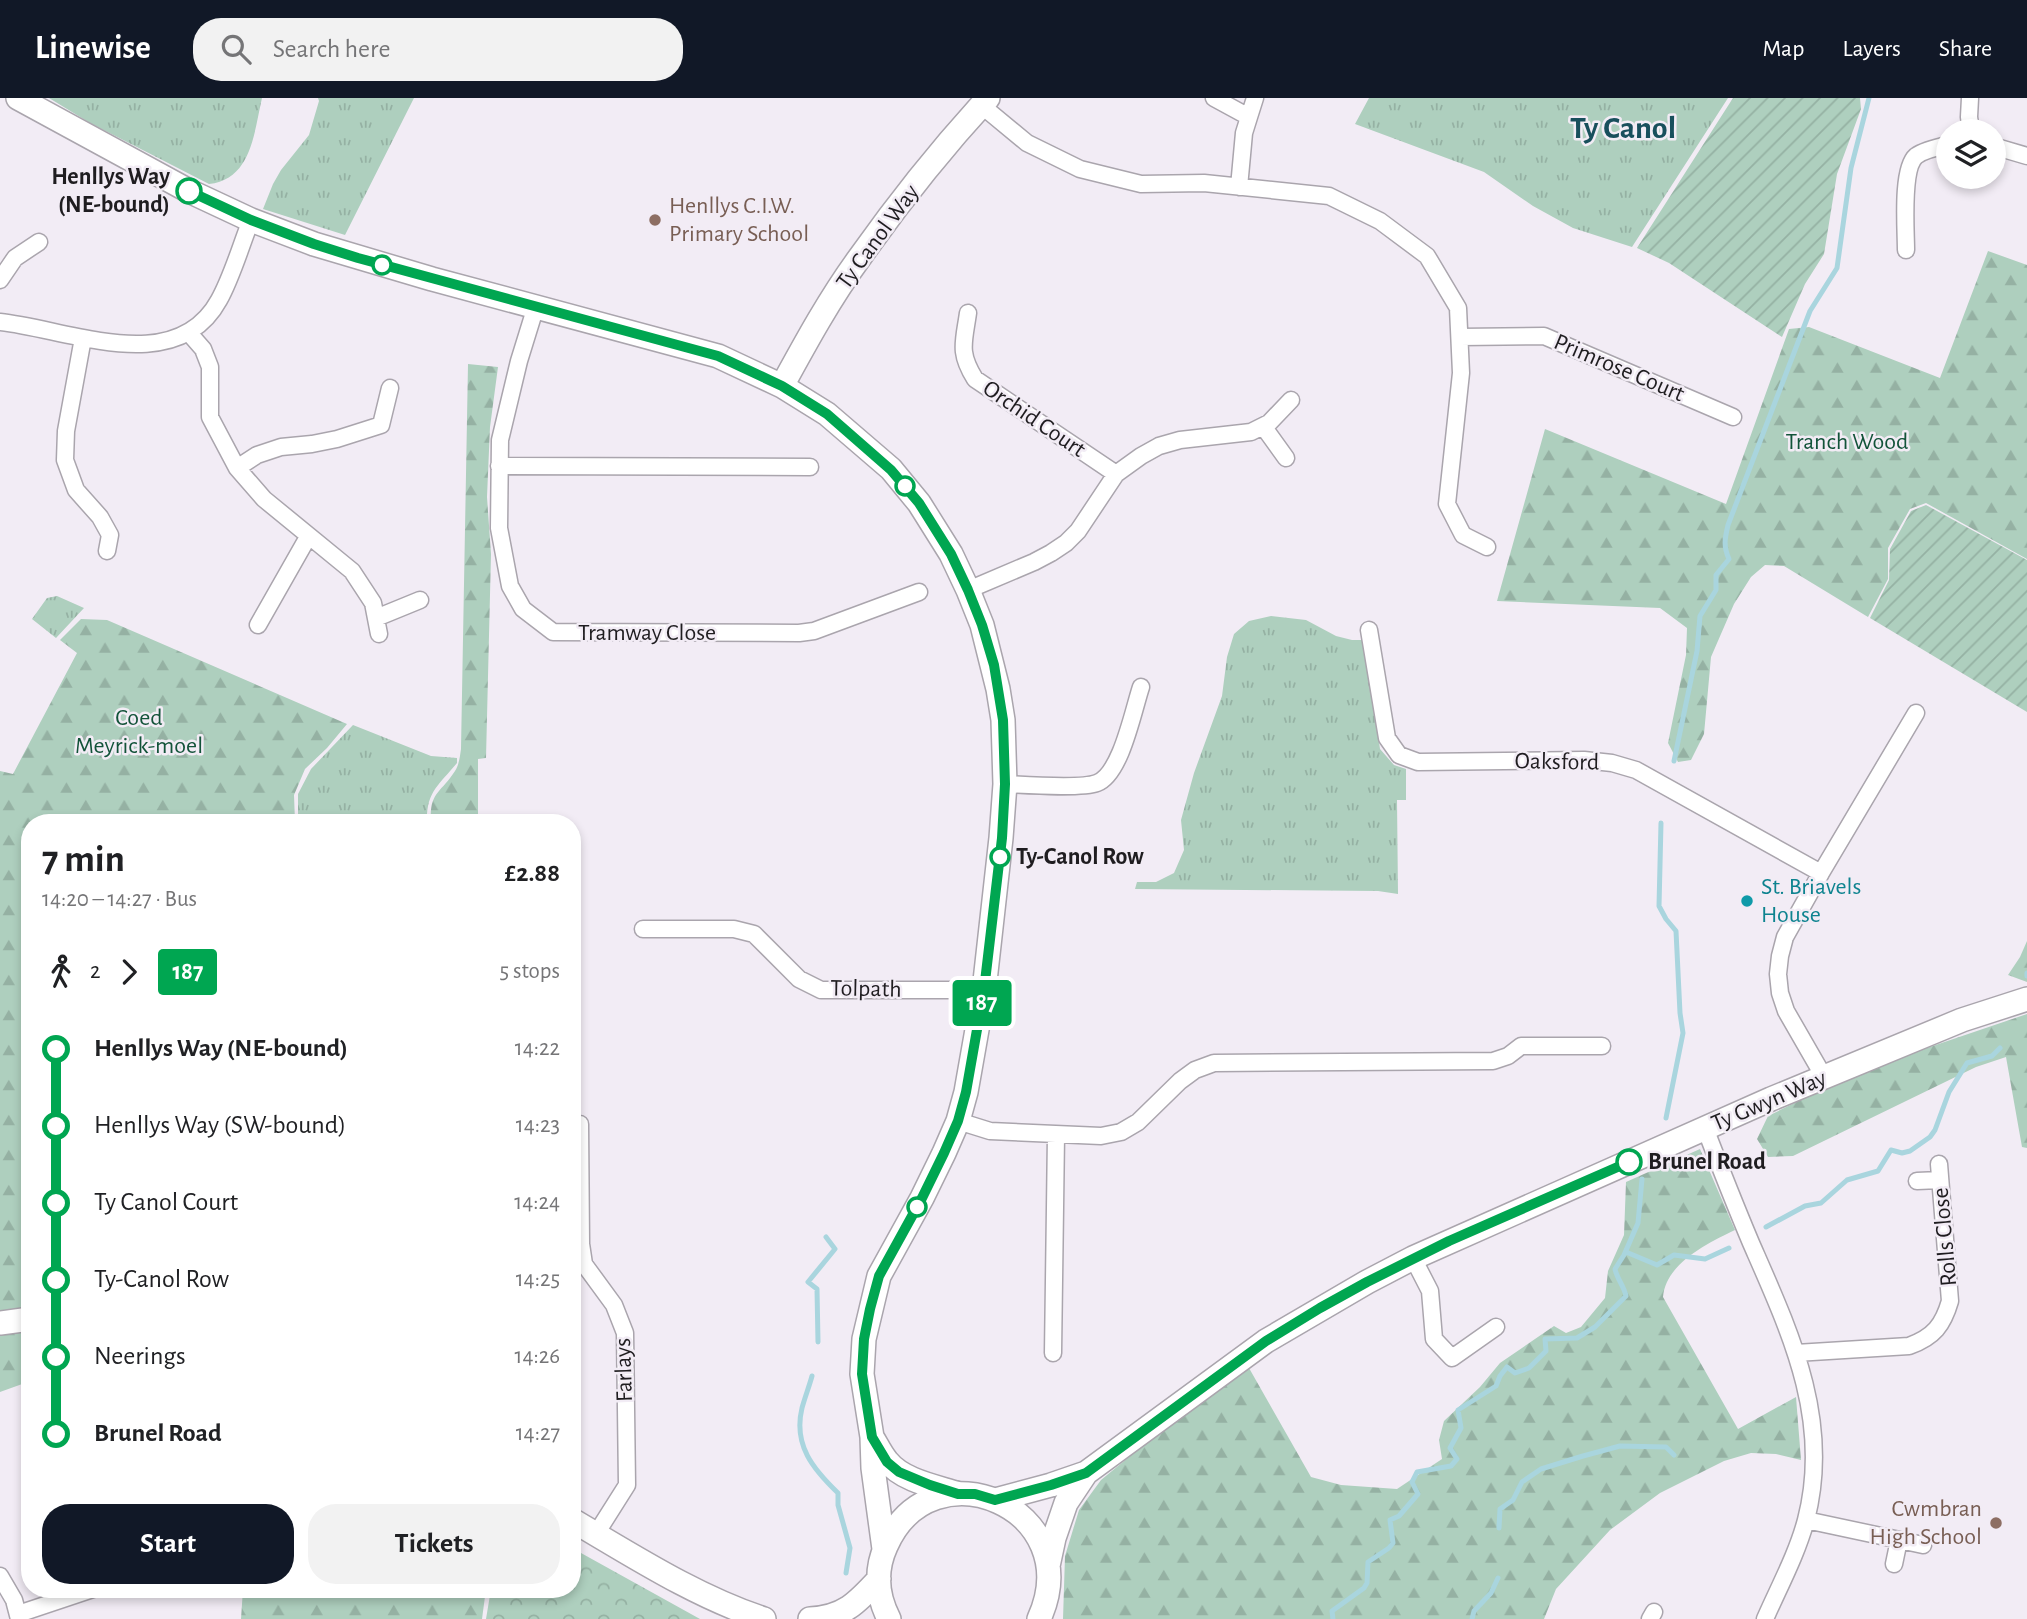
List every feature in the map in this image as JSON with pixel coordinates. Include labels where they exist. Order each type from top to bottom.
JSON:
[{"type":"street","points":[[18,98],[153,173],[251,220],[314,244],[718,356],[782,386],[827,414],[891,470],[919,503],[951,554],[982,625],[996,677],[1003,720],[1005,784],[1002,838],[984,990],[958,1121],[922,1198],[879,1276],[864,1339],[862,1374],[884,1549]]},
{"type":"street","points":[[1214,98],[1249,117]]},
{"type":"street","points":[[1239,187],[1244,132],[1255,98]]},
{"type":"street","points":[[1969,119],[1970,98]]},
{"type":"street","points":[[984,102],[1027,143],[1080,169],[1141,184],[1204,183],[1329,196],[1380,221],[1427,256],[1458,308],[1461,373],[1447,504],[1463,535],[1487,547]]},
{"type":"street","name":"Ty Canol Way","points":[[782,386],[815,326],[859,257],[984,102]]},
{"type":"street","points":[[1906,250],[1907,170],[1914,157],[1936,148]]},
{"type":"street","points":[[2006,150],[2027,156]]},
{"type":"street","points":[[0,322],[83,338],[142,345],[167,342],[189,333],[207,317],[219,300],[251,220]]},
{"type":"street","points":[[0,280],[15,258],[39,242]]},
{"type":"street","name":"Tramway Close","points":[[536,306],[509,398],[500,440],[499,528],[510,586],[523,609],[553,632],[799,634],[814,631],[919,592]]},
{"type":"street","name":"Orchid Court","points":[[968,313],[962,352],[975,379],[1116,474]]},
{"type":"street","points":[[189,333],[203,349],[209,367],[210,417],[237,468],[264,499],[352,571],[373,603],[377,626],[420,600]]},
{"type":"street","name":"Primrose Court","points":[[1460,337],[1544,336],[1733,417]]},
{"type":"street","points":[[83,338],[66,431],[65,460],[76,490],[100,517],[110,535],[107,551]]},
{"type":"street","points":[[237,468],[257,455],[281,447],[337,439],[381,425],[390,388]]},
{"type":"street","points":[[968,590],[1034,562],[1066,543],[1079,531],[1116,474],[1141,456],[1160,446],[1199,437],[1251,432],[1269,423],[1291,400]]},
{"type":"street","points":[[1263,426],[1286,458]]},
{"type":"street","points":[[499,466],[810,467]]},
{"type":"street","points":[[258,625],[309,537]]},
{"type":"street","name":"Oaksford","points":[[1369,629],[1387,738],[1399,755],[1418,762],[1584,760],[1636,769],[1821,873]]},
{"type":"street","points":[[1005,784],[1096,783],[1109,775],[1117,763],[1141,687]]},
{"type":"street","points":[[1824,1077],[1786,1011],[1780,993],[1780,956],[1785,937],[1916,713]]},
{"type":"street","name":"Tolpath","points":[[643,929],[734,929],[754,934],[799,979],[821,990],[984,990]]},
{"type":"street","name":"Ty Gwyn Way","points":[[995,1500],[1086,1473],[1266,1341],[1413,1258],[1824,1077],[1962,1020],[2027,999]]},
{"type":"street","points":[[958,1121],[990,1131],[1101,1136],[1121,1132],[1138,1122],[1195,1069],[1214,1063],[1493,1061],[1508,1056],[1521,1046],[1602,1046]]},
{"type":"street","points":[[1705,1128],[1796,1353],[1807,1386],[1813,1434],[1812,1481],[1806,1520],[1765,1619]]},
{"type":"street","points":[[1053,1353],[1056,1135]]},
{"type":"street","name":"Rolls Close","points":[[1796,1353],[1909,1346],[1925,1340],[1941,1324],[1950,1301],[1939,1172],[1917,1181]]},
{"type":"street","name":"Farlays","points":[[581,1250],[584,1264],[614,1305],[625,1333],[627,1485],[596,1534]]},
{"type":"street","points":[[1413,1258],[1430,1291],[1434,1339],[1452,1358],[1496,1327]]},
{"type":"street","points":[[0,1323],[21,1320]]},
{"type":"street","points":[[872,1437],[887,1462],[899,1472],[958,1494]]},
{"type":"street","name":"Ty Gwyn Way","points":[[1043,1615],[1054,1538],[1066,1503],[1086,1473]]},
{"type":"street","points":[[889,1619],[881,1601],[879,1579],[884,1549],[890,1536],[912,1511],[942,1496],[975,1494],[1006,1505],[1031,1527],[1040,1541],[1048,1567]]},
{"type":"street","points":[[1806,1520],[1923,1545]]},
{"type":"street","points":[[581,1525],[669,1578],[705,1596],[764,1619]]},
{"type":"street","points":[[1894,1564],[1899,1540]]},
{"type":"street","points":[[0,1576],[14,1600],[18,1617],[69,1598]]},
{"type":"street","points":[[810,1619],[826,1618],[854,1605],[879,1579]]},
{"type":"green space","points":[[49,98],[262,98],[253,139],[243,164],[223,180],[209,184],[90,123]]},
{"type":"green space","points":[[318,98],[414,98],[345,235],[263,209],[281,170],[309,135]]},
{"type":"green space","points":[[1369,98],[1728,98],[1632,247],[1573,228],[1533,206],[1484,172],[1355,124]]},
{"type":"green space","points":[[1733,98],[1860,98],[1861,109],[1837,174],[1824,254],[1805,284],[1782,337],[1669,263],[1637,248]]},
{"type":"green space","name":"Tranch Wood","points":[[1988,251],[2027,265],[2027,559],[1926,503],[1910,509],[1888,548],[1888,579],[1868,617],[1784,566],[1765,565],[1751,577],[1734,604],[1711,657],[1704,734],[1691,760],[1678,762],[1668,743],[1686,655],[1687,628],[1660,608],[1497,601],[1545,429],[1726,504],[1789,329],[1809,327],[1940,378]]},
{"type":"green space","points":[[468,364],[498,367],[490,427],[487,497],[491,554],[486,758],[478,759],[478,814],[431,814],[434,798],[456,769],[461,749]]},
{"type":"green space","points":[[1926,505],[2027,560],[2027,712],[1870,618],[1889,580],[1890,549],[1911,511]]},
{"type":"green space","points":[[57,596],[84,608],[56,638],[32,619],[47,598]]},
{"type":"green space","points":[[1271,616],[1306,620],[1336,636],[1364,640],[1380,749],[1394,765],[1406,769],[1406,800],[1397,800],[1398,894],[1378,891],[1135,889],[1137,882],[1156,882],[1174,873],[1184,850],[1181,820],[1194,773],[1222,696],[1227,657],[1234,634],[1249,621]]},
{"type":"green space","name":"Coed Meyrick-moel","points":[[81,619],[107,620],[347,724],[305,769],[294,795],[295,814],[21,814],[21,1384],[0,1392],[0,771],[13,774],[77,653],[60,640]]},
{"type":"green space","points":[[353,725],[431,756],[457,758],[457,763],[431,796],[427,814],[298,814],[298,794],[311,769]]},
{"type":"green space","points":[[2027,941],[2027,982],[2008,975]]},
{"type":"green space","points":[[2027,1014],[2027,1148],[2022,1147],[2006,1057],[1976,1067],[1793,1156],[1768,1157],[1757,1139],[1768,1116],[1862,1070]]},
{"type":"green space","points":[[1700,1149],[1735,1230],[1701,1248],[1680,1264],[1666,1285],[1663,1297],[1738,1429],[1796,1397],[1801,1460],[1776,1454],[1751,1453],[1724,1461],[1660,1493],[1610,1530],[1556,1589],[1544,1619],[1063,1619],[1065,1556],[1079,1510],[1101,1480],[1249,1368],[1311,1477],[1341,1485],[1397,1489],[1442,1459],[1439,1440],[1444,1421],[1480,1387],[1500,1363],[1554,1326],[1566,1333],[1581,1327],[1605,1298],[1608,1271],[1624,1235],[1626,1182]]},
{"type":"green space","points":[[581,1553],[700,1619],[486,1619],[490,1598],[581,1598]]},
{"type":"green space","points":[[242,1598],[485,1598],[482,1619],[241,1619]]},
{"type":"waterway","points":[[1674,761],[1697,651],[1700,616],[1716,590],[1716,575],[1729,559],[1725,542],[1728,525],[1810,311],[1837,268],[1851,168],[1869,98]]},
{"type":"waterway","points":[[1661,823],[1659,906],[1676,931],[1683,1033],[1666,1118]]},
{"type":"waterway","points":[[1766,1227],[1805,1206],[1821,1203],[1847,1180],[1878,1171],[1891,1150],[1902,1153],[1910,1151],[1930,1137],[1949,1092],[1967,1063],[1992,1056],[2000,1048]]},
{"type":"waterway","points":[[1333,1619],[1332,1611],[1364,1588],[1367,1583],[1368,1562],[1393,1543],[1390,1520],[1399,1516],[1418,1494],[1412,1482],[1417,1472],[1451,1466],[1457,1459],[1450,1448],[1461,1428],[1458,1410],[1496,1386],[1507,1367],[1515,1373],[1529,1368],[1546,1351],[1545,1339],[1577,1338],[1595,1327],[1626,1296],[1615,1269],[1638,1223],[1642,1179]]},
{"type":"waterway","points":[[818,1342],[817,1289],[808,1282],[835,1249],[826,1237]]},
{"type":"waterway","points":[[1626,1252],[1657,1265],[1674,1255],[1705,1259],[1729,1248]]},
{"type":"waterway","points":[[812,1376],[802,1408],[800,1434],[813,1465],[838,1493],[838,1505],[850,1548],[846,1573]]},
{"type":"waterway","points":[[1499,1528],[1500,1509],[1513,1500],[1522,1482],[1541,1469],[1620,1446],[1666,1447],[1674,1455]]},
{"type":"waterway","points":[[1472,1619],[1474,1611],[1491,1593],[1498,1578]]},
{"type":"bus line","name":"187","points":[[189,191],[251,220],[314,244],[432,279],[718,356],[782,386],[827,414],[891,470],[919,503],[951,554],[982,625],[994,665],[1003,720],[1005,784],[1002,838],[984,990],[966,1092],[958,1121],[944,1153],[879,1276],[864,1339],[862,1374],[872,1437],[887,1462],[899,1472],[958,1494],[975,1494],[995,1500],[1086,1473],[1266,1341],[1320,1308],[1413,1258],[1629,1162]]},
{"type":"place","name":"Henllys Way (NE-bound)","points":[[189,191]]},
{"type":"place","name":"Henllys C.I.W. Primary School","points":[[655,220]]},
{"type":"place","name":"Ty-Canol Row","points":[[1000,857]]},
{"type":"place","name":"St. Briavels House","points":[[1747,901]]},
{"type":"place","name":"Brunel Road","points":[[1629,1162]]},
{"type":"place","name":"Cwmbran High School","points":[[1996,1523]]},
{"type":"district","name":"Ty Canol","points":[[1623,128]]}]
